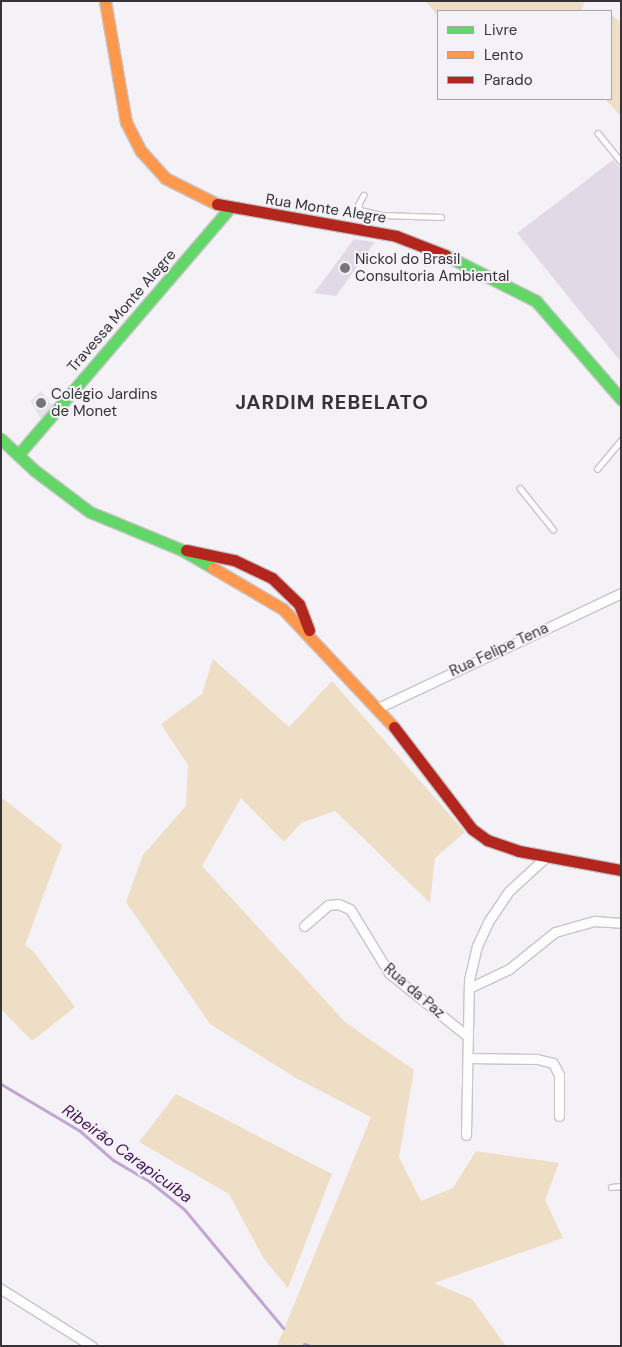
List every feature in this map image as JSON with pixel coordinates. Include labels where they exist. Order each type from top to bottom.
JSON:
[{"type":"street","name":"Rua Monte Alegre","points":[[105,1],[126,122],[141,151],[164,178],[203,199],[230,208],[396,236],[439,252],[536,301],[621,399]]},
{"type":"street","name":"Travessa Monte Alegre","points":[[18,455],[230,208]]},
{"type":"street","points":[[1,439],[18,455],[90,512],[182,550],[282,609],[311,635],[378,708],[414,750],[472,829],[497,846],[621,870]]},
{"type":"street","points":[[182,550],[234,560],[272,578],[299,604],[311,635]]},
{"type":"street","name":"Rua Felipe Tena","points":[[378,708],[621,593]]},
{"type":"street","points":[[466,1135],[469,988],[477,946],[488,922],[509,892],[547,856]]},
{"type":"street","name":"Rua da Paz","points":[[304,926],[328,905],[338,904],[350,909],[389,973],[467,1036]]},
{"type":"street","points":[[469,988],[509,969],[555,932],[594,921],[621,923]]},
{"type":"street","points":[[468,1058],[537,1060],[553,1063],[559,1075],[559,1116]]},
{"type":"street","points":[[1,1290],[92,1346]]},
{"type":"lane","points":[[598,133],[621,161]]},
{"type":"lane","points":[[364,196],[359,204],[360,210],[382,215],[441,217]]},
{"type":"lane","points":[[597,469],[621,440]]},
{"type":"lane","points":[[520,488],[553,529]]},
{"type":"lane","points":[[611,1188],[621,1186]]},
{"type":"shaded area","points":[[425,1],[585,1],[581,10],[437,10],[437,15]]},
{"type":"shaded area","points":[[612,16],[621,22],[621,116],[606,100],[612,100]]},
{"type":"shaded area","name":"Colégio Jardins de Monet","points":[[41,391],[53,406],[41,419],[30,401]]},
{"type":"shaded area","points":[[213,659],[289,727],[332,681],[465,832],[435,858],[430,903],[335,811],[301,823],[284,842],[241,798],[202,866],[345,1022],[414,1070],[399,1157],[421,1201],[453,1188],[476,1151],[559,1163],[545,1200],[563,1238],[434,1283],[472,1299],[506,1346],[277,1346],[371,1117],[296,1078],[210,1024],[126,902],[143,855],[186,806],[188,765],[161,724],[202,694]]},
{"type":"shaded area","points":[[1,797],[62,845],[25,945],[33,951],[75,1007],[32,1041],[1,1009]]},
{"type":"shaded area","points":[[176,1094],[332,1174],[288,1288],[264,1259],[229,1194],[139,1142]]},
{"type":"building","points":[[613,160],[621,169],[621,362],[517,233]]},
{"type":"building","name":"Nickol do Brasil Consultoria Ambiental","points":[[354,239],[375,242],[336,296],[314,293]]},
{"type":"waterway","name":"Ribeirão Carapicuíba","points":[[1,1084],[80,1131],[113,1160],[149,1181],[184,1209],[283,1328]]},
{"type":"waterway","name":"Ribeirão Carapicuíba","points":[[304,1344],[311,1346]]},
{"type":"traffic: fast","points":[[18,455],[230,208]]},
{"type":"traffic: fast","points":[[445,255],[536,301],[621,399]]},
{"type":"traffic: fast","points":[[1,439],[34,470],[90,512],[182,550],[213,568]]},
{"type":"traffic: slow","points":[[105,1],[126,122],[141,151],[165,178],[217,204]]},
{"type":"traffic: slow","points":[[213,568],[283,609],[394,727]]},
{"type":"traffic: jam","points":[[217,204],[396,236],[445,255]]},
{"type":"traffic: jam","points":[[186,550],[234,560],[272,578],[299,604],[309,630]]},
{"type":"traffic: jam","points":[[394,727],[472,829],[487,840],[519,851],[621,870]]},
{"type":"place","name":"Nickol do Brasil Consultoria Ambiental","points":[[345,268]]},
{"type":"place","name":"Colégio Jardins de Monet","points":[[41,403]]},
{"type":"district","name":"JARDIM REBELATO","points":[[332,402]]}]
